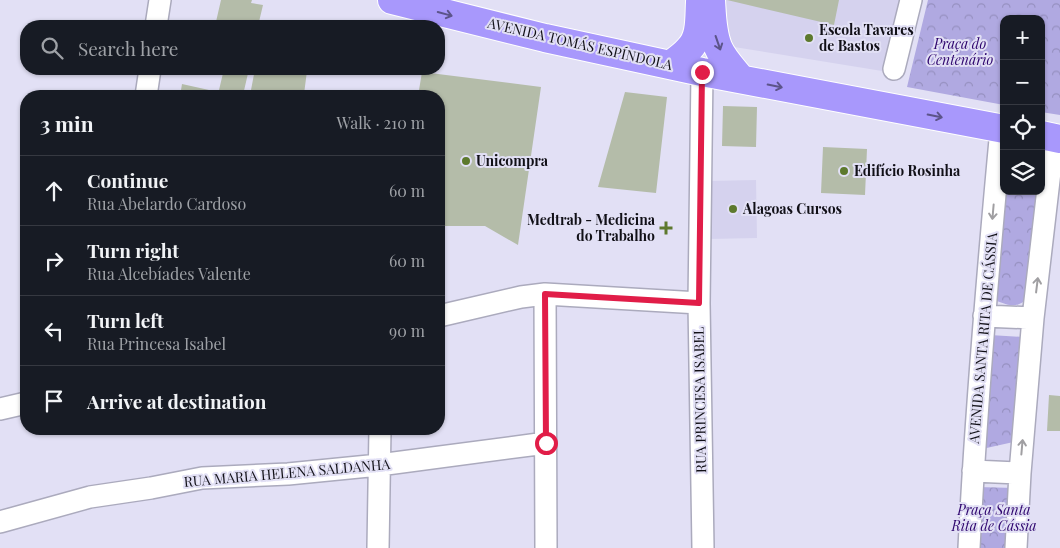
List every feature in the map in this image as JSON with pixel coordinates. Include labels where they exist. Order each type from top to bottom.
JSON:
[{"type":"highway","name":"AVENIDA TOMÁS ESPÍNDOLA","points":[[392,0],[545,38],[702,72],[1000,129]]},
{"type":"highway","points":[[670,65],[688,50],[696,37],[700,0]]},
{"type":"highway","points":[[712,0],[713,27],[718,48],[726,62],[741,79]]},
{"type":"street","points":[[157,20],[160,0]]},
{"type":"street","points":[[894,69],[911,0]]},
{"type":"street","name":"RUA PRINCESA ISABEL","points":[[702,72],[699,303],[703,548]]},
{"type":"street","points":[[147,90],[149,75]]},
{"type":"street","points":[[1016,548],[1020,473],[1033,318],[1052,137]]},
{"type":"street","name":"AVENIDA SANTA RITA DE CÁSSIA","points":[[969,548],[984,316],[1000,150]]},
{"type":"street","points":[[445,315],[521,297],[545,294],[699,303]]},
{"type":"street","points":[[545,294],[546,548]]},
{"type":"street","points":[[984,316],[1033,318]]},
{"type":"street","points":[[0,408],[20,404]]},
{"type":"street","points":[[378,548],[380,435]]},
{"type":"street","name":"RUA MARIA HELENA SALDANHA","points":[[0,522],[90,497],[202,478],[288,474],[379,465],[546,443]]},
{"type":"street","points":[[973,471],[1020,473]]},
{"type":"shaded area","name":"Escola Tavares de Bastos","points":[[722,0],[901,0],[882,71],[734,47],[720,30]]},
{"type":"shaded area","name":"Alagoas Cursos","points":[[756,180],[757,238],[709,239],[708,181]]},
{"type":"green space","name":"Praça do Centenário","points":[[928,0],[1060,0],[1060,115],[1045,113],[1045,15],[1000,15],[1000,104],[907,87]]},
{"type":"green space","points":[[1004,195],[1042,195],[1031,296],[1022,303],[1015,305],[1007,304],[997,301],[993,289]]},
{"type":"green space","points":[[990,335],[1024,337],[1018,441],[982,449]]},
{"type":"green space","name":"Praça Santa Rita de Cássia","points":[[977,487],[1015,488],[1011,548],[973,548]]},
{"type":"building","points":[[221,0],[252,0],[251,3],[263,5],[259,20],[216,20]]},
{"type":"building","points":[[727,0],[839,0],[834,25]]},
{"type":"building","points":[[223,75],[248,75],[244,90],[219,90]]},
{"type":"building","points":[[254,75],[306,75],[305,90],[251,90]]},
{"type":"building","points":[[422,75],[445,75],[541,87],[518,245],[485,226],[445,226],[445,90],[419,90]]},
{"type":"building","points":[[182,84],[209,90],[181,90]]},
{"type":"building","points":[[625,92],[667,97],[656,193],[598,187]]},
{"type":"building","points":[[723,106],[757,107],[756,147],[722,146]]},
{"type":"building","name":"Edifício Rosinha","points":[[823,147],[867,149],[865,195],[821,193]]},
{"type":"building","points":[[1049,395],[1060,396],[1060,431],[1047,431]]},
{"type":"place","name":"Escola Tavares de Bastos","points":[[809,38]]},
{"type":"place","name":"Unicompra","points":[[466,161]]},
{"type":"place","name":"Edifício Rosinha","points":[[844,171]]},
{"type":"place","name":"Alagoas Cursos","points":[[733,209]]},
{"type":"place","name":"Medtrab - Medicina do Trabalho","points":[[666,228]]},
{"type":"route","points":[[546,443],[545,294],[699,303],[702,72]]}]
